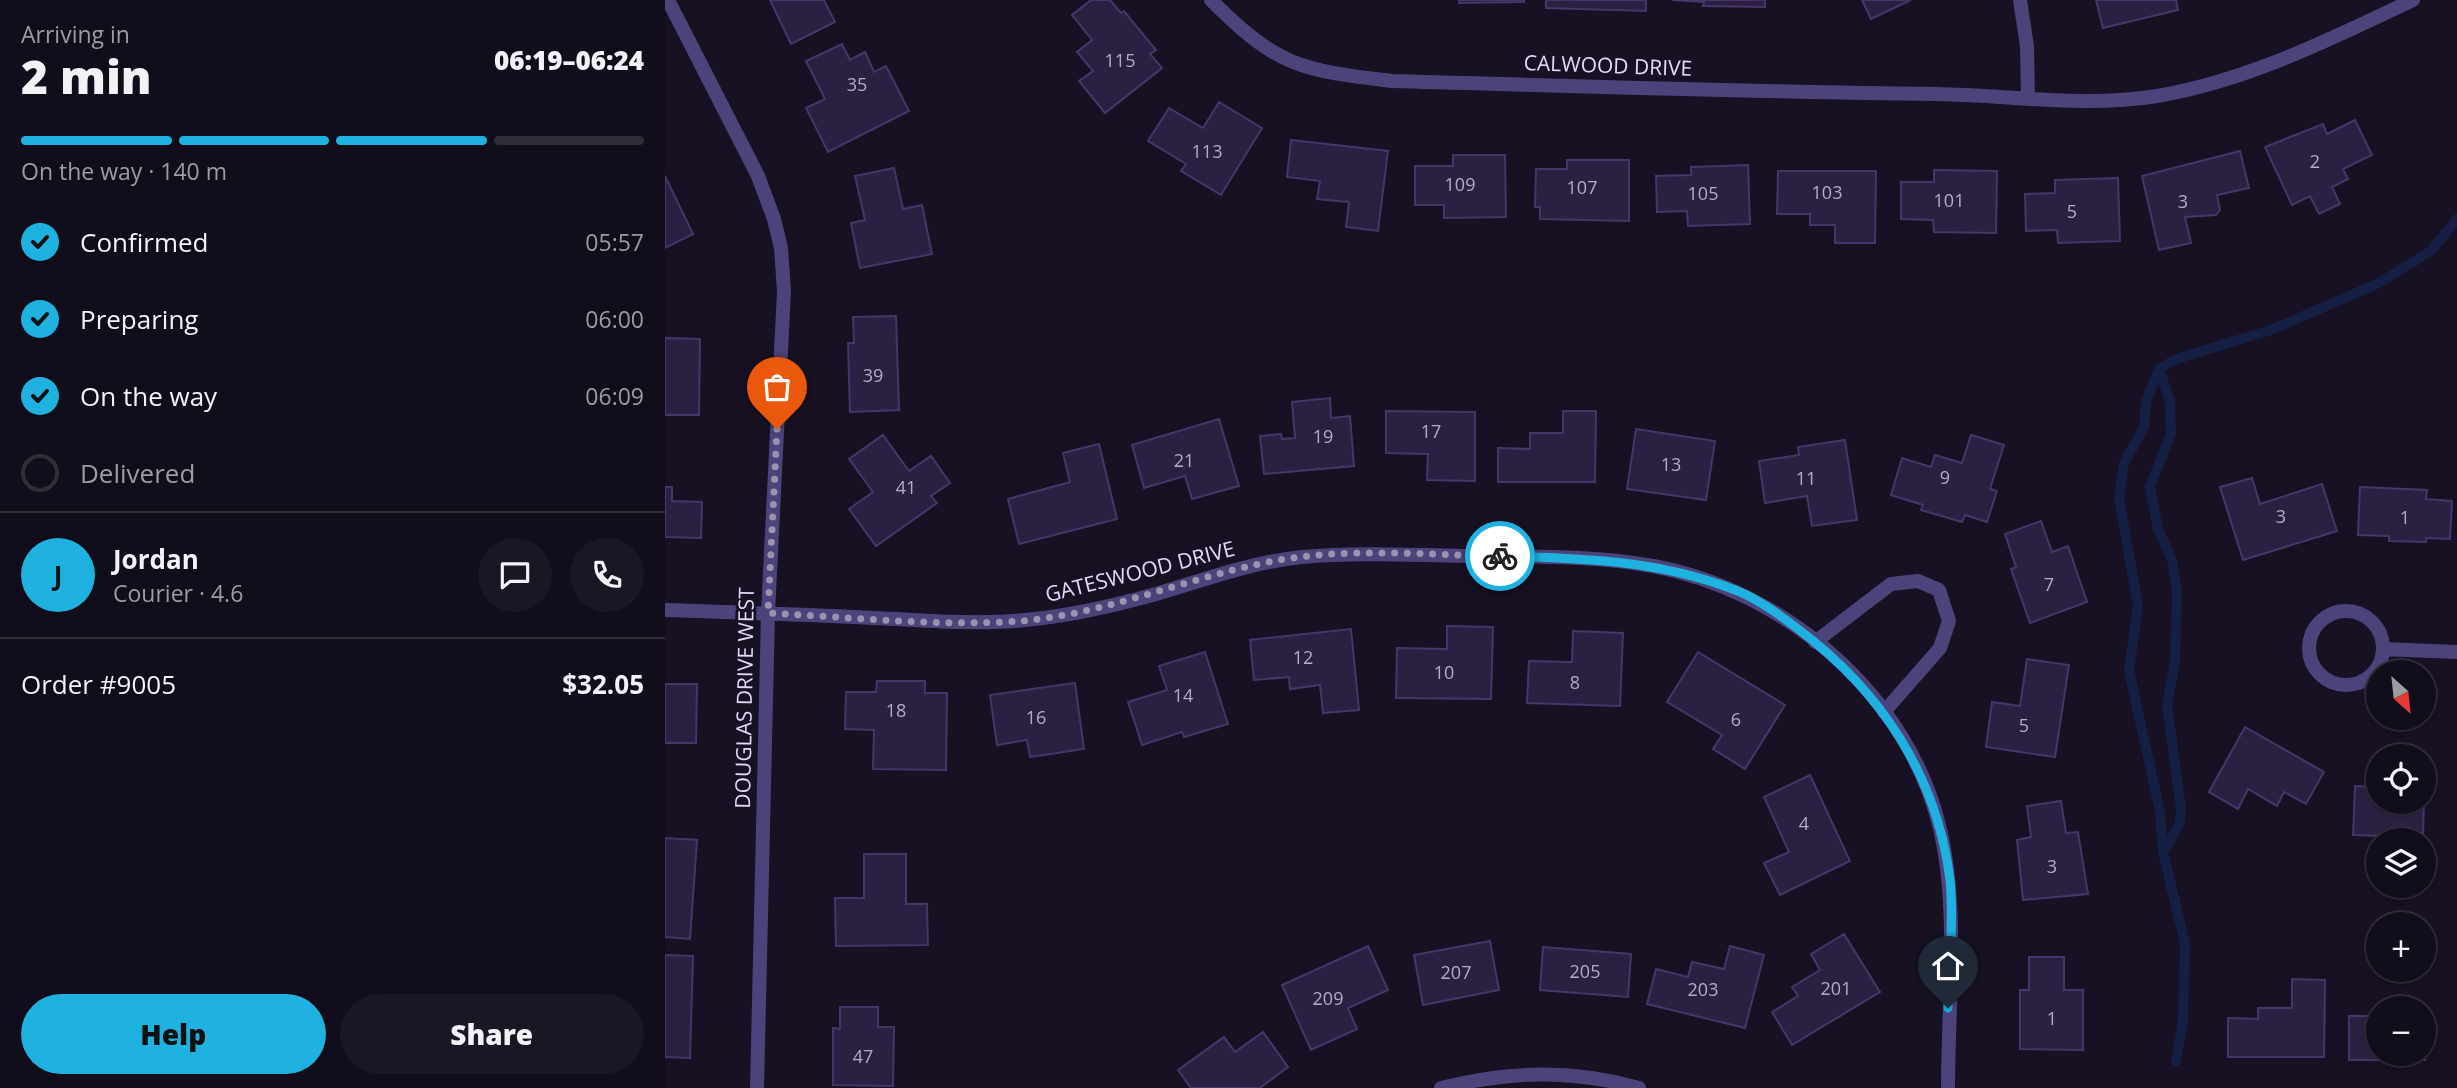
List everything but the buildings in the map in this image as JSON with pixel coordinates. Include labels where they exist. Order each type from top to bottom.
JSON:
[{"type":"street","name":"DOUGLAS DRIVE WEST","points":[[668,0],[758,176],[775,219],[781,248],[784,291],[768,613],[757,1088]]},
{"type":"street","name":"CALWOOD DRIVE","points":[[1211,0],[1274,55],[1302,68],[1342,75],[1405,81],[1945,94],[2111,101],[2156,96],[2214,84],[2269,66],[2413,0]]},
{"type":"street","points":[[2020,0],[2027,46],[2028,99]]},
{"type":"street","name":"GATESWOOD DRIVE","points":[[665,610],[969,622],[1022,621],[1074,614],[1153,595],[1240,569],[1300,557],[1369,555],[1594,558],[1657,567],[1737,590],[1815,642],[1866,689],[1884,712],[1923,777],[1940,826],[1950,882],[1948,1088]]},
{"type":"street","points":[[1815,642],[1891,584],[1918,581],[1939,590],[1949,621],[1940,648],[1884,712]]},
{"type":"street","points":[[2341,611],[2366,617],[2382,636],[2383,649],[2375,672],[2353,685],[2328,681],[2319,674],[2310,653],[2314,630],[2331,614],[2341,611]]},
{"type":"street","points":[[2383,649],[2457,652]]},
{"type":"street","points":[[1441,1088],[1520,1074],[1572,1074],[1639,1088]]},
{"type":"waterway","points":[[2176,1061],[2183,1021],[2185,943],[2163,852],[2160,811],[2129,671],[2138,605],[2119,498],[2124,463],[2144,427],[2146,402],[2159,369],[2176,359],[2271,330],[2379,283],[2431,251],[2457,219]]},
{"type":"waterway","points":[[2159,369],[2170,401],[2171,433],[2150,487],[2158,529],[2172,560],[2177,591],[2175,663],[2167,705],[2181,808],[2180,823],[2163,852]]},
{"type":"way so far","points":[[777,429],[768,613],[969,622],[1022,621],[1074,614],[1153,595],[1240,569],[1300,557],[1500,556]]},
{"type":"route","points":[[1500,556],[1594,558],[1657,567],[1737,590],[1832,654],[1866,689],[1897,730],[1923,777],[1940,826],[1950,882],[1948,1008]]}]
